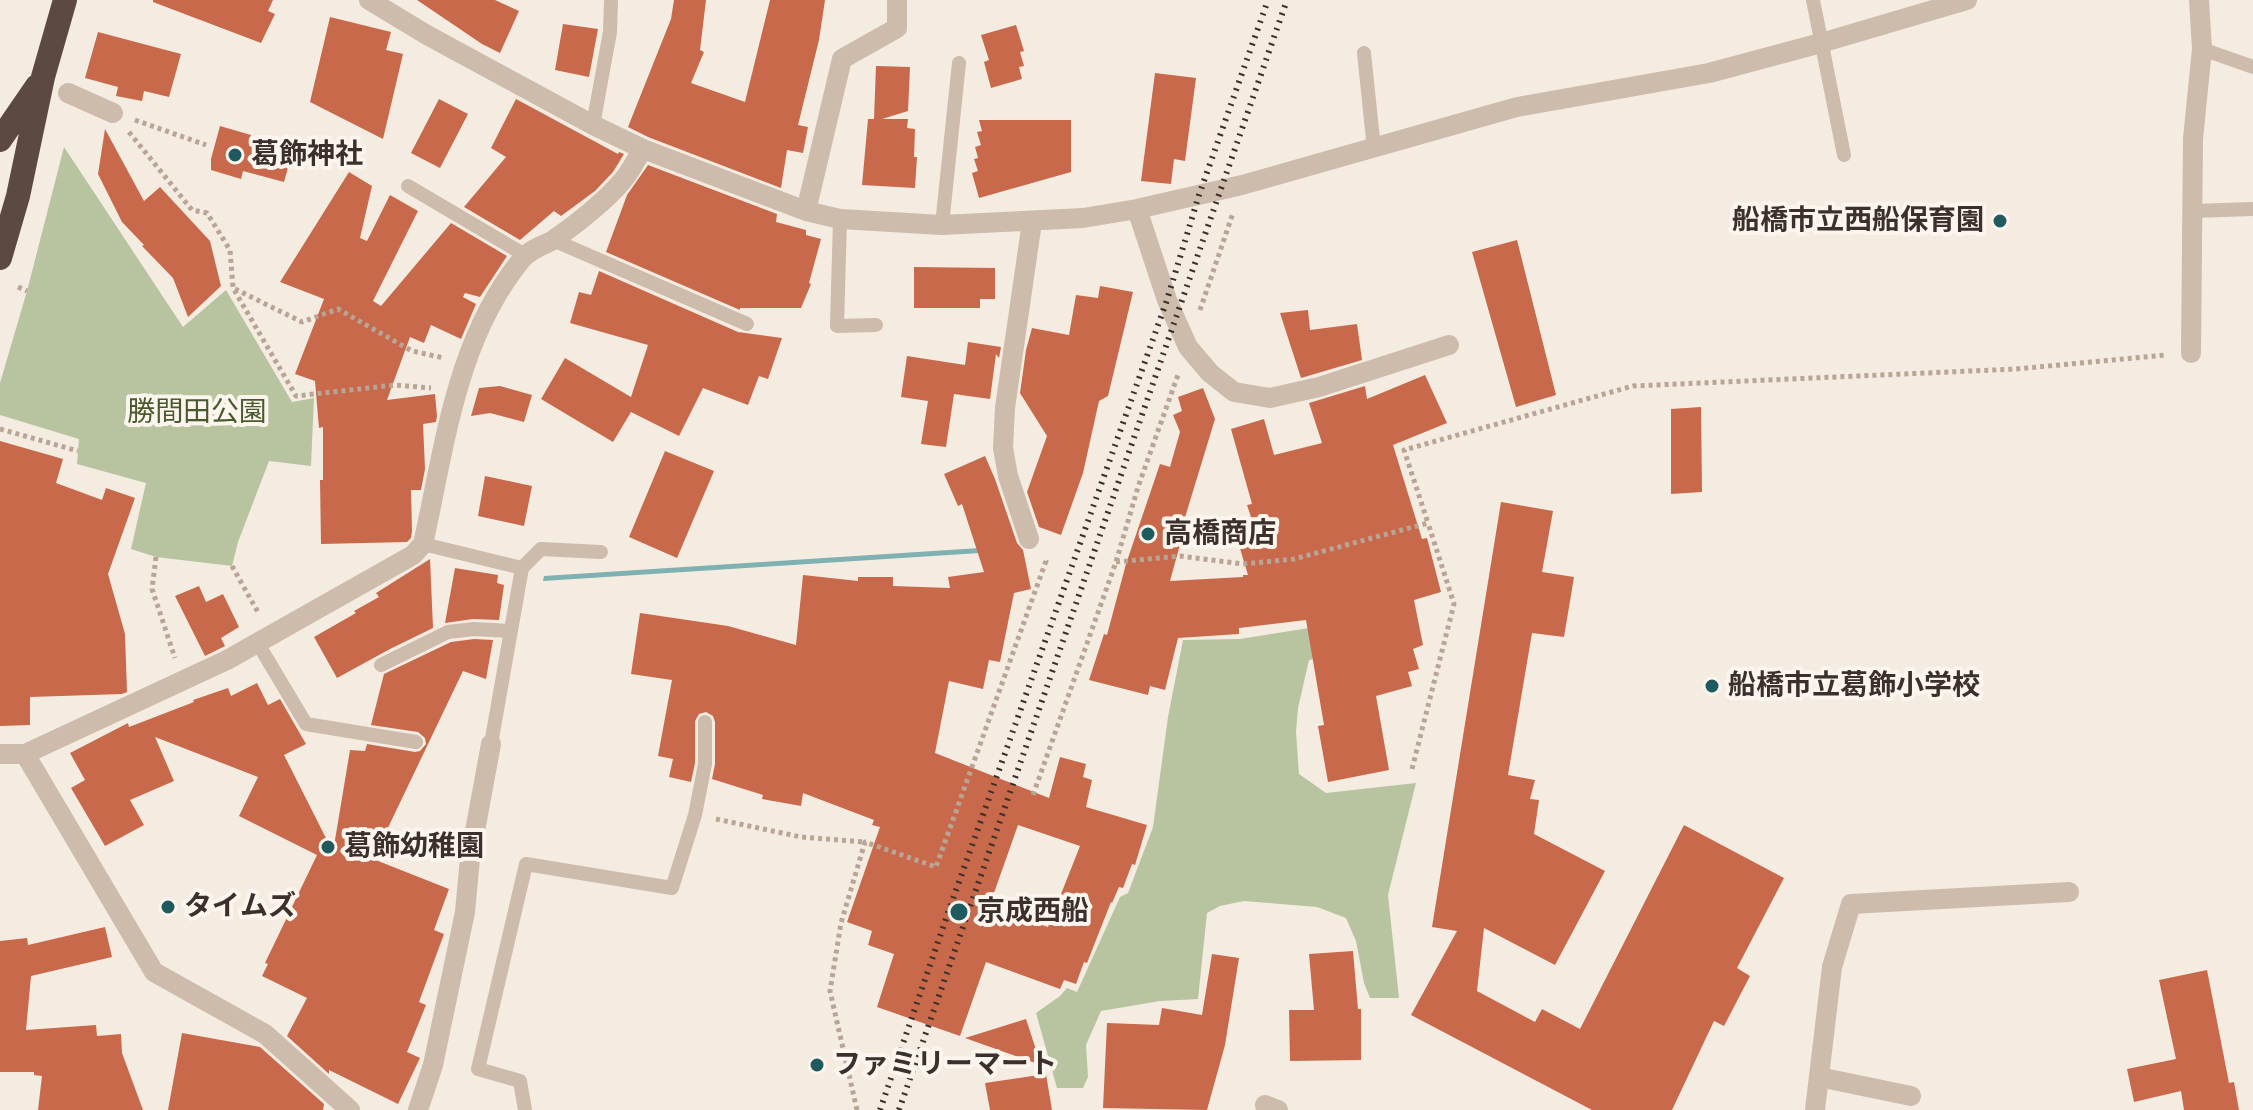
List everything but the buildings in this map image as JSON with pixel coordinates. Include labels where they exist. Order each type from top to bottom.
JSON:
[{"type":"highway","points":[[0,258],[18,196],[43,77],[65,0]]},
{"type":"highway","points":[[0,140],[43,77]]},
{"type":"street","points":[[369,0],[427,35],[643,149],[806,211],[840,219],[942,225],[1083,218],[1137,209],[1242,185],[1517,107],[1709,73],[1967,0]]},
{"type":"street","points":[[806,211],[842,59],[897,28],[897,0]]},
{"type":"street","points":[[2191,353],[2193,139],[2202,49],[2199,0]]},
{"type":"street","points":[[68,93],[113,113]]},
{"type":"street","points":[[0,754],[25,754],[227,660],[413,555],[423,544],[464,363],[496,295],[525,255],[553,240],[623,181],[643,149]]},
{"type":"street","points":[[1137,209],[1167,300],[1188,347],[1210,373],[1234,392],[1270,398],[1319,387],[1449,345]]},
{"type":"street","points":[[1029,539],[1008,476],[1003,448],[1005,408],[1032,222]]},
{"type":"street","points":[[418,1110],[433,1065],[462,927],[470,858],[491,744]]},
{"type":"street","points":[[25,754],[154,972],[265,1034],[350,1110]]},
{"type":"street","points":[[1815,1110],[1832,967],[1851,904],[2069,892]]},
{"type":"street","points":[[1819,1077],[1911,1096]]},
{"type":"lane","points":[[593,125],[610,32],[611,0]]},
{"type":"lane","points":[[1813,0],[1844,155]]},
{"type":"lane","points":[[2202,49],[2253,67]]},
{"type":"lane","points":[[1364,53],[1374,149]]},
{"type":"lane","points":[[942,225],[959,63]]},
{"type":"lane","points":[[408,186],[525,255]]},
{"type":"lane","points":[[2194,211],[2253,209]]},
{"type":"lane","points":[[840,219],[837,326],[876,325]]},
{"type":"lane","points":[[553,240],[747,324]]},
{"type":"lane","points":[[423,544],[522,568]]},
{"type":"lane","points":[[491,744],[522,568],[541,549],[601,552]]},
{"type":"lane","points":[[381,665],[448,632],[474,629],[510,631]]},
{"type":"lane","points":[[264,638],[306,724],[416,742]]},
{"type":"lane","points":[[525,1110],[520,1081],[478,1069],[526,864],[672,888],[695,815],[705,764],[705,722]]},
{"type":"path","points":[[113,113],[192,210],[207,213],[230,250],[233,288],[296,396],[395,385],[456,390]]},
{"type":"path","points":[[162,130],[206,145]]},
{"type":"path","points":[[1033,795],[1116,562],[1138,487],[1242,185]]},
{"type":"path","points":[[18,287],[27,291]]},
{"type":"path","points":[[233,288],[302,322],[338,309],[412,351],[464,363]]},
{"type":"path","points":[[1412,769],[1454,604],[1404,450],[1633,386],[2016,369],[2191,353]]},
{"type":"path","points":[[0,429],[78,451]]},
{"type":"path","points":[[1116,562],[1180,556],[1243,564],[1294,559],[1428,523]]},
{"type":"path","points":[[695,815],[801,837],[865,842],[936,867],[1046,561],[1029,539]]},
{"type":"path","points":[[156,557],[152,589],[183,681]]},
{"type":"path","points":[[232,566],[264,638]]},
{"type":"path","points":[[857,1110],[830,991],[841,923],[865,842]]},
{"type":"path","points":[[852,887],[859,890]]},
{"type":"green space","name":"勝間田公園","points":[[64,147],[183,327],[226,290],[292,402],[314,398],[311,466],[269,461],[232,566],[156,557],[131,549],[146,483],[77,464],[79,439],[0,415],[0,383]]},
{"type":"green space","points":[[1359,620],[1370,648],[1309,660],[1298,708],[1299,774],[1326,793],[1416,783],[1388,895],[1399,998],[1370,998],[1356,941],[1346,918],[1317,907],[1244,901],[1220,906],[1207,913],[1198,999],[1160,1001],[1101,1011],[1086,1045],[1088,1077],[1083,1088],[1057,1088],[1036,1013],[1067,988],[1077,992],[1120,897],[1128,893],[1153,827],[1168,717],[1183,640],[1240,639]]},
{"type":"water","points":[[1011,546],[1011,551],[543,581],[544,576]]},
{"type":"railway","points":[[880,1110],[1167,300],[1199,195],[1268,0]]},
{"type":"railway","points":[[899,1110],[1287,0]]},
{"type":"place","name":"葛飾神社","points":[[235,155]]},
{"type":"place","name":"船橋市立西船保育園","points":[[2000,221]]},
{"type":"place","name":"高橋商店","points":[[1148,534]]},
{"type":"place","name":"船橋市立葛飾小学校","points":[[1712,686]]},
{"type":"place","name":"葛飾幼稚園","points":[[328,847]]},
{"type":"place","name":"タイムズ","points":[[168,907]]},
{"type":"place","name":"京成西船","points":[[959,912]]},
{"type":"place","name":"ファミリーマート","points":[[817,1065]]}]
